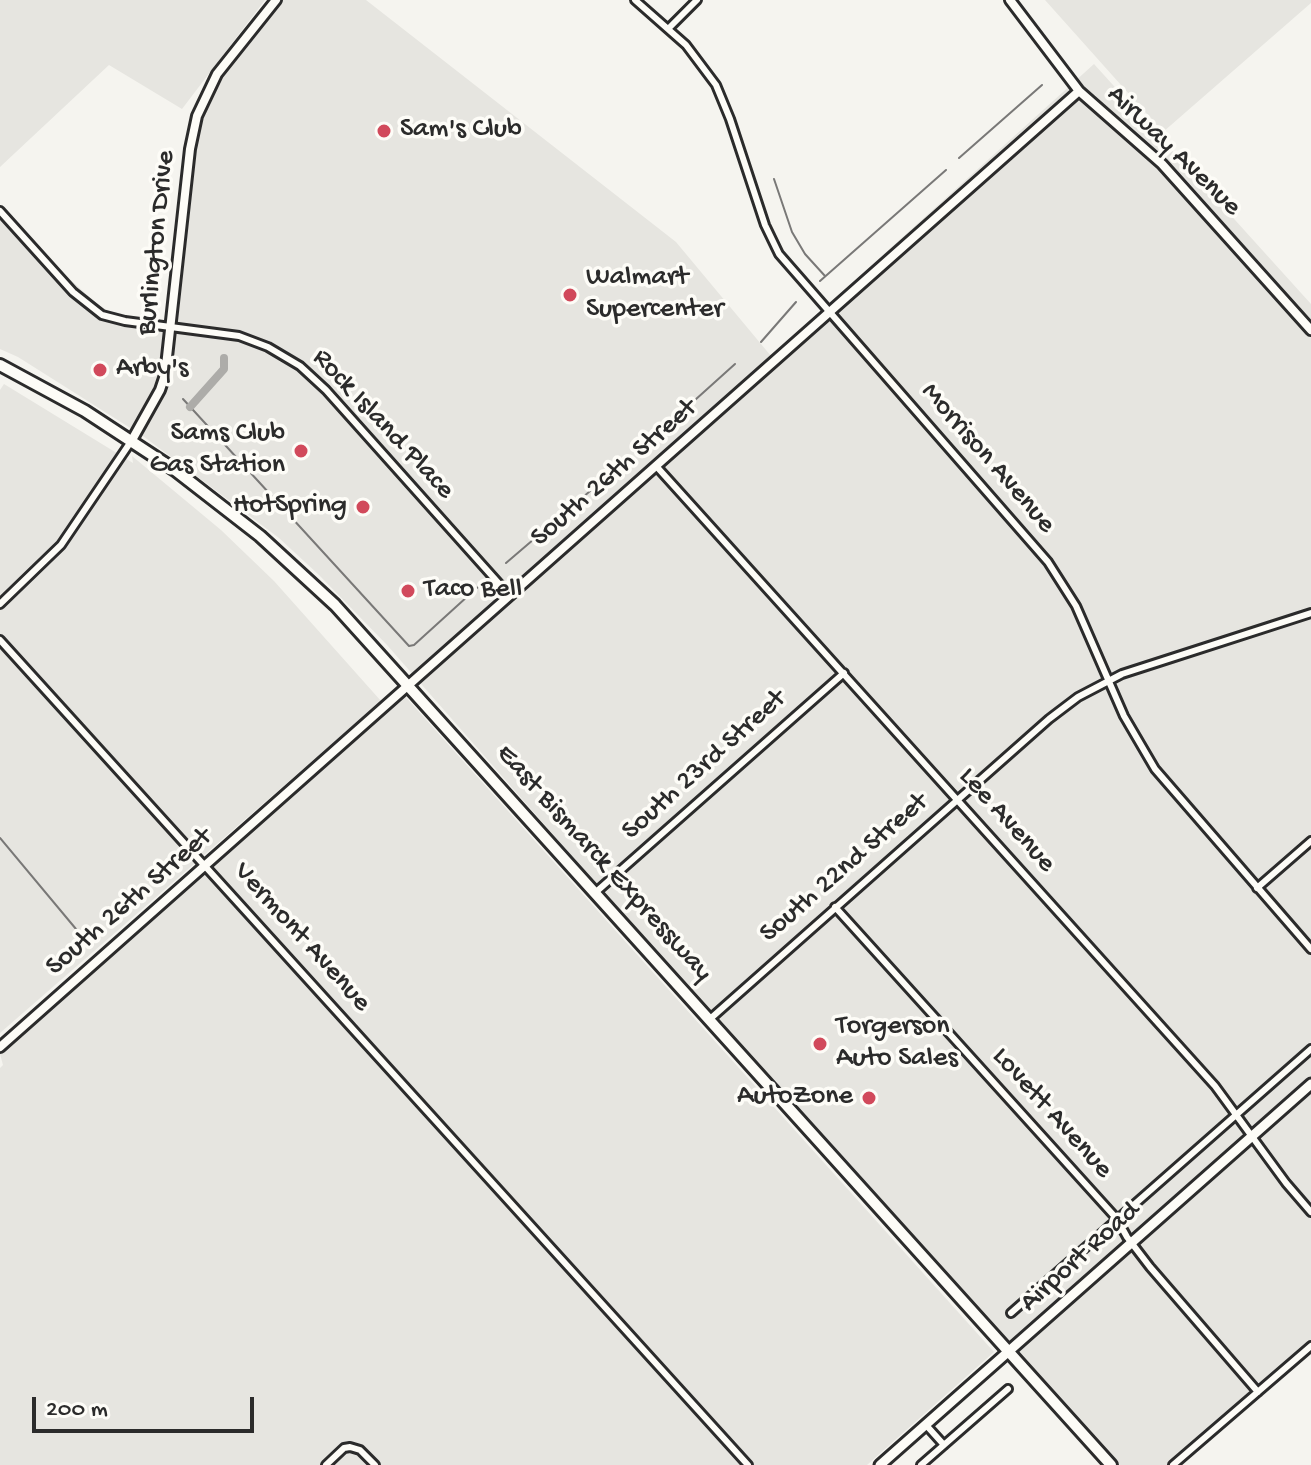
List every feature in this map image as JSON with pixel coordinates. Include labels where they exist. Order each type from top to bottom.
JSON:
[{"type":"main road","name":"East Bismarck Expressway","points":[[0,365],[132,440],[208,494],[288,560],[344,615],[1111,1465]]},
{"type":"main road","name":"Airport Road","points":[[880,1465],[1311,1084]]},
{"type":"street","name":"Burlington Drive","points":[[0,604],[61,545],[132,440],[163,383],[172,327],[190,149],[197,116],[217,74],[276,0]]},
{"type":"street","name":"Morrison Avenue","points":[[635,0],[669,28],[697,58],[716,85],[776,248],[829,313],[1048,562],[1076,606],[1131,730],[1155,769],[1311,949]]},
{"type":"street","points":[[669,28],[697,0]]},
{"type":"street","name":"Airway Avenue","points":[[1010,0],[1079,91],[1170,172],[1311,330]]},
{"type":"street","name":"South 26th Street","points":[[0,1047],[1079,91]]},
{"type":"street","name":"Rock Island Place","points":[[0,211],[67,286],[91,308],[114,319],[216,331],[246,338],[300,366],[326,390],[510,596]]},
{"type":"street","name":"Lee Avenue","points":[[657,467],[1205,1075],[1311,1212]]},
{"type":"street","name":"South 22nd Street","points":[[710,1019],[1059,711],[1109,680],[1251,630],[1311,613]]},
{"type":"street","name":"Vermont Avenue","points":[[0,640],[748,1465]]},
{"type":"street","name":"South 23rd Street","points":[[596,892],[844,673]]},
{"type":"street","points":[[1257,888],[1311,841]]},
{"type":"street","name":"Lovett Avenue","points":[[835,907],[1117,1219],[1131,1243],[1258,1392]]},
{"type":"street","points":[[1011,1313],[1311,1049]]},
{"type":"street","points":[[1173,1465],[1311,1346]]},
{"type":"street","points":[[921,1465],[1008,1389]]},
{"type":"street","points":[[926,1425],[944,1445]]},
{"type":"street","points":[[326,1465],[344,1448],[350,1447],[360,1450],[375,1465]]},
{"type":"shaded area","points":[[0,0],[265,0],[182,109],[109,65],[0,167]]},
{"type":"shaded area","points":[[281,0],[366,0],[676,242],[771,356],[1094,64],[1311,304],[1311,1353],[1181,1465],[1120,1465],[1081,1425],[657,953],[387,645],[319,575],[279,538],[143,436],[18,357],[0,349],[0,205],[59,269],[99,306],[125,318],[178,321],[198,133],[220,76]]},
{"type":"shaded area","points":[[1045,0],[1311,0],[1311,3],[1163,132]]},
{"type":"shaded area","points":[[4,384],[133,463],[132,456],[221,530],[274,581],[381,701],[0,1033],[0,390]]},
{"type":"shaded area","points":[[403,694],[994,1352],[867,1465],[0,1465],[0,1068],[3,1065],[0,1054]]},
{"type":"waterway","points":[[959,158],[1042,85]]},
{"type":"waterway","points":[[820,281],[946,170]]},
{"type":"waterway","points":[[774,179],[792,232],[805,254],[825,276]]},
{"type":"waterway","points":[[761,342],[796,302]]},
{"type":"waterway","points":[[190,407],[224,369],[224,358]]},
{"type":"waterway","points":[[655,436],[735,364]]},
{"type":"waterway","points":[[183,399],[409,646],[414,645],[479,586]]},
{"type":"waterway","points":[[506,563],[624,462]]},
{"type":"waterway","points":[[0,838],[91,947]]},
{"type":"place","name":"Sam's Club","points":[[384,131]]},
{"type":"place","name":"Walmart Supercenter","points":[[570,295]]},
{"type":"place","name":"Arby's","points":[[100,370]]},
{"type":"place","name":"Sams Club Gas Station","points":[[301,451]]},
{"type":"place","name":"HotSpring","points":[[363,507]]},
{"type":"place","name":"Taco Bell","points":[[408,591]]},
{"type":"place","name":"Torgerson Auto Sales","points":[[820,1044]]},
{"type":"place","name":"AutoZone","points":[[869,1098]]}]
